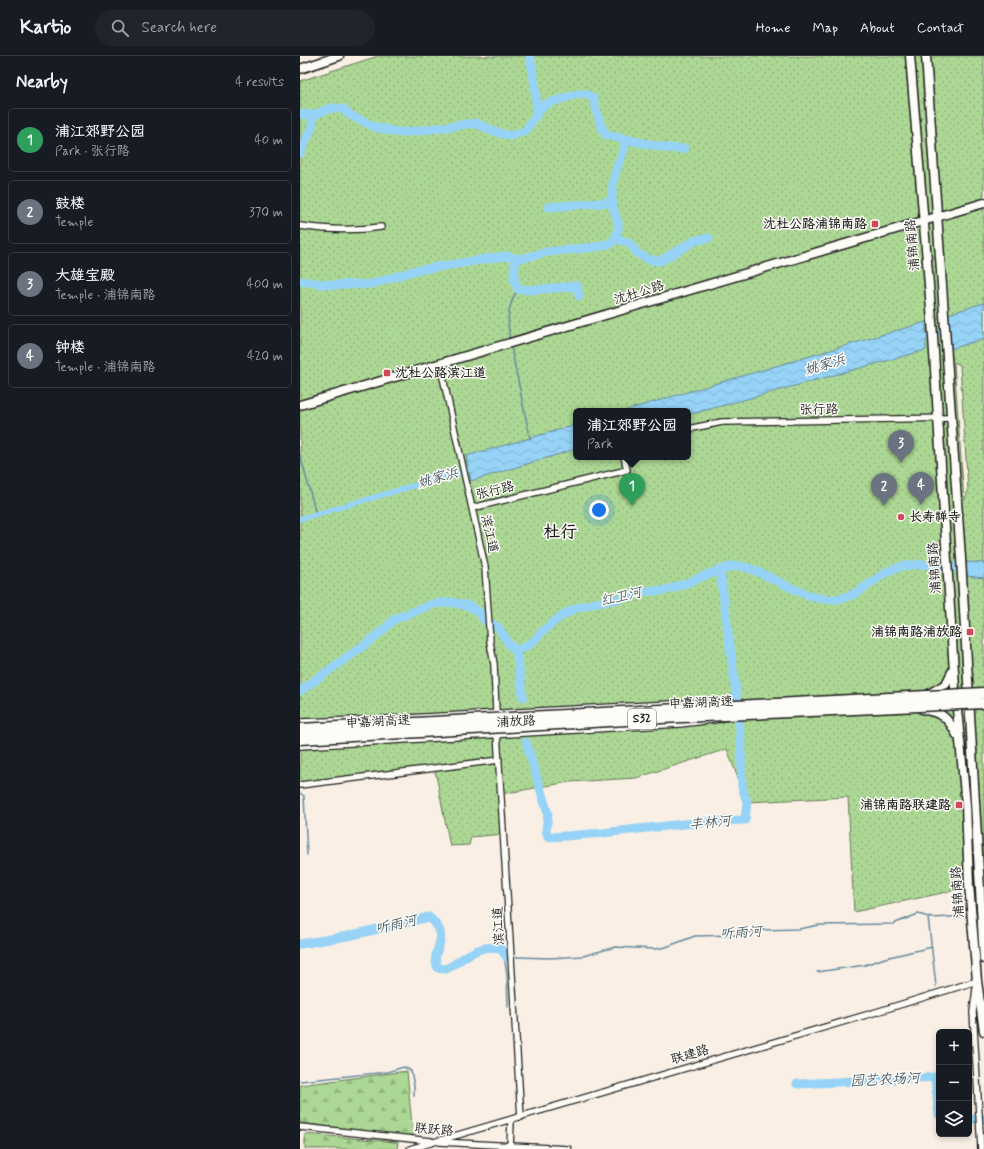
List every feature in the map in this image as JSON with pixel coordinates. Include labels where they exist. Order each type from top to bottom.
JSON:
[{"type":"highway","name":"申嘉湖高速","points":[[300,729],[984,693]]},
{"type":"highway","name":"申嘉湖高速","points":[[300,739],[661,718],[984,703]]},
{"type":"main road","points":[[300,64],[326,56]]},
{"type":"main road","points":[[300,69],[339,56]]},
{"type":"main road","name":"浦锦南路","points":[[910,56],[932,321],[937,418],[959,740],[966,805],[977,981],[984,1031]]},
{"type":"main road","name":"浦锦南路","points":[[926,56],[961,558],[984,959]]},
{"type":"main road","name":"沈杜公路","points":[[300,405],[984,203]]},
{"type":"main road","points":[[929,694],[946,684],[954,665]]},
{"type":"main road","points":[[922,709],[936,712],[946,717],[959,740]]},
{"type":"street","points":[[300,226],[337,230],[364,230],[381,227]]},
{"type":"street","name":"滨江道","points":[[440,364],[485,567],[489,627],[495,679],[496,712]]},
{"type":"street","name":"张行路","points":[[691,428],[722,422],[951,418]]},
{"type":"street","name":"张行路","points":[[472,508],[627,470],[625,460]]},
{"type":"street","name":"浦放路","points":[[300,722],[386,719],[496,712],[709,702],[730,704]]},
{"type":"street","name":"浦放路","points":[[300,746],[710,722],[733,717]]},
{"type":"street","name":"滨江道","points":[[497,734],[521,1117]]},
{"type":"street","points":[[300,785],[498,760]]},
{"type":"street","points":[[977,981],[973,1012],[981,1149]]},
{"type":"street","name":"联建路","points":[[410,1149],[977,981]]},
{"type":"street","points":[[510,1147],[511,1120]]},
{"type":"street","name":"联跃路","points":[[300,1127],[435,1142],[568,1149]]},
{"type":"green space","points":[[378,56],[984,56],[984,884],[854,912],[848,797],[747,802],[727,749],[636,778],[569,782],[501,794],[504,834],[471,837],[469,845],[450,846],[435,770],[300,785],[300,81]],"holes":[[[954,362],[960,365],[968,491],[964,500]]]},
{"type":"green space","points":[[407,1071],[413,1137],[300,1123],[300,1085]]},
{"type":"green space","points":[[305,1134],[398,1142],[397,1149],[305,1149]]},
{"type":"water","points":[[984,303],[984,339],[950,349],[948,314]]},
{"type":"water","points":[[926,322],[926,350],[691,414],[691,408],[633,408]]},
{"type":"water","points":[[573,426],[573,450],[471,481],[466,456]]},
{"type":"water","points":[[967,562],[984,563],[984,578],[967,576]]},
{"type":"waterway","points":[[530,56],[535,85],[537,114]]},
{"type":"waterway","points":[[300,114],[313,115],[331,108],[343,109],[350,115],[375,127],[400,133],[475,123],[510,136],[525,131],[541,108],[548,103],[578,94],[586,94],[593,98],[601,126],[606,135],[667,148],[685,149]]},
{"type":"waterway","points":[[300,153],[312,127],[313,115]]},
{"type":"waterway","points":[[300,281],[331,285],[372,284],[413,271],[498,257],[507,256],[519,259],[547,252],[595,247],[612,243],[618,229],[612,198],[613,187],[618,164],[625,147],[625,140]]},
{"type":"waterway","points":[[548,207],[613,202]]},
{"type":"waterway","points":[[615,238],[629,243],[638,254],[650,260],[660,261],[696,240],[709,238]]},
{"type":"waterway","points":[[515,259],[514,279],[518,289],[534,290],[577,286],[579,296]]},
{"type":"waterway","points":[[510,341],[508,327],[509,314],[514,295],[518,289]]},
{"type":"waterway","name":"姚家浜","points":[[919,339],[957,328]]},
{"type":"waterway","points":[[511,347],[530,438]]},
{"type":"waterway","points":[[300,454],[316,514]]},
{"type":"waterway","name":"姚家浜","points":[[300,519],[474,468]]},
{"type":"waterway","name":"红卫河","points":[[300,691],[374,638],[395,619],[433,604],[451,602],[472,607],[480,613],[484,620],[498,627],[511,647],[516,650],[528,645],[557,620],[568,612],[579,607],[621,599],[645,591],[666,590],[734,566],[741,566],[751,569],[814,597],[824,599],[838,599],[849,596],[867,586],[883,574],[892,569],[903,566],[923,564],[984,570]]},
{"type":"waterway","name":"丰林河","points":[[526,742],[548,814],[546,830],[548,837],[597,834],[696,823],[745,820],[747,802],[742,787],[741,744],[735,684],[720,571]]},
{"type":"waterway","name":"丰林河","points":[[516,650],[523,697]]},
{"type":"waterway","points":[[300,793],[304,796],[307,855]]},
{"type":"waterway","name":"听雨河","points":[[516,957],[550,958],[583,956],[615,947],[655,949],[666,947],[695,936],[737,935],[762,930],[799,929],[819,925],[893,924],[918,914],[932,918],[967,916]]},
{"type":"waterway","name":"听雨河","points":[[300,944],[348,936],[429,917],[440,932],[440,944],[436,955],[438,968],[446,969],[472,953],[484,948],[500,948],[507,957]]},
{"type":"waterway","points":[[928,917],[936,986]]},
{"type":"waterway","points":[[817,972],[865,965],[885,958],[932,947]]},
{"type":"waterway","points":[[504,953],[507,976],[508,1007]]},
{"type":"waterway","points":[[300,1081],[387,1072],[404,1067],[411,1071],[414,1085],[414,1096]]},
{"type":"waterway","name":"园艺农场河","points":[[797,1084],[935,1077],[938,1101]]},
{"type":"place","name":"沈杜公路浦锦南路","points":[[875,224]]},
{"type":"place","name":"沈杜公路滨江道","points":[[387,373]]},
{"type":"place","name":"大雄宝殿","points":[[901,463]]},
{"type":"place","name":"钟楼","points":[[921,505]]},
{"type":"place","name":"浦江郊野公园","points":[[632,506]]},
{"type":"place","name":"鼓楼","points":[[884,506]]},
{"type":"place","name":"长寿禅寺","points":[[901,517]]},
{"type":"place","name":"浦锦南路浦放路","points":[[970,632]]},
{"type":"place","name":"浦锦南路联建路","points":[[959,805]]},
{"type":"district","name":"杜行","points":[[560,532]]}]
